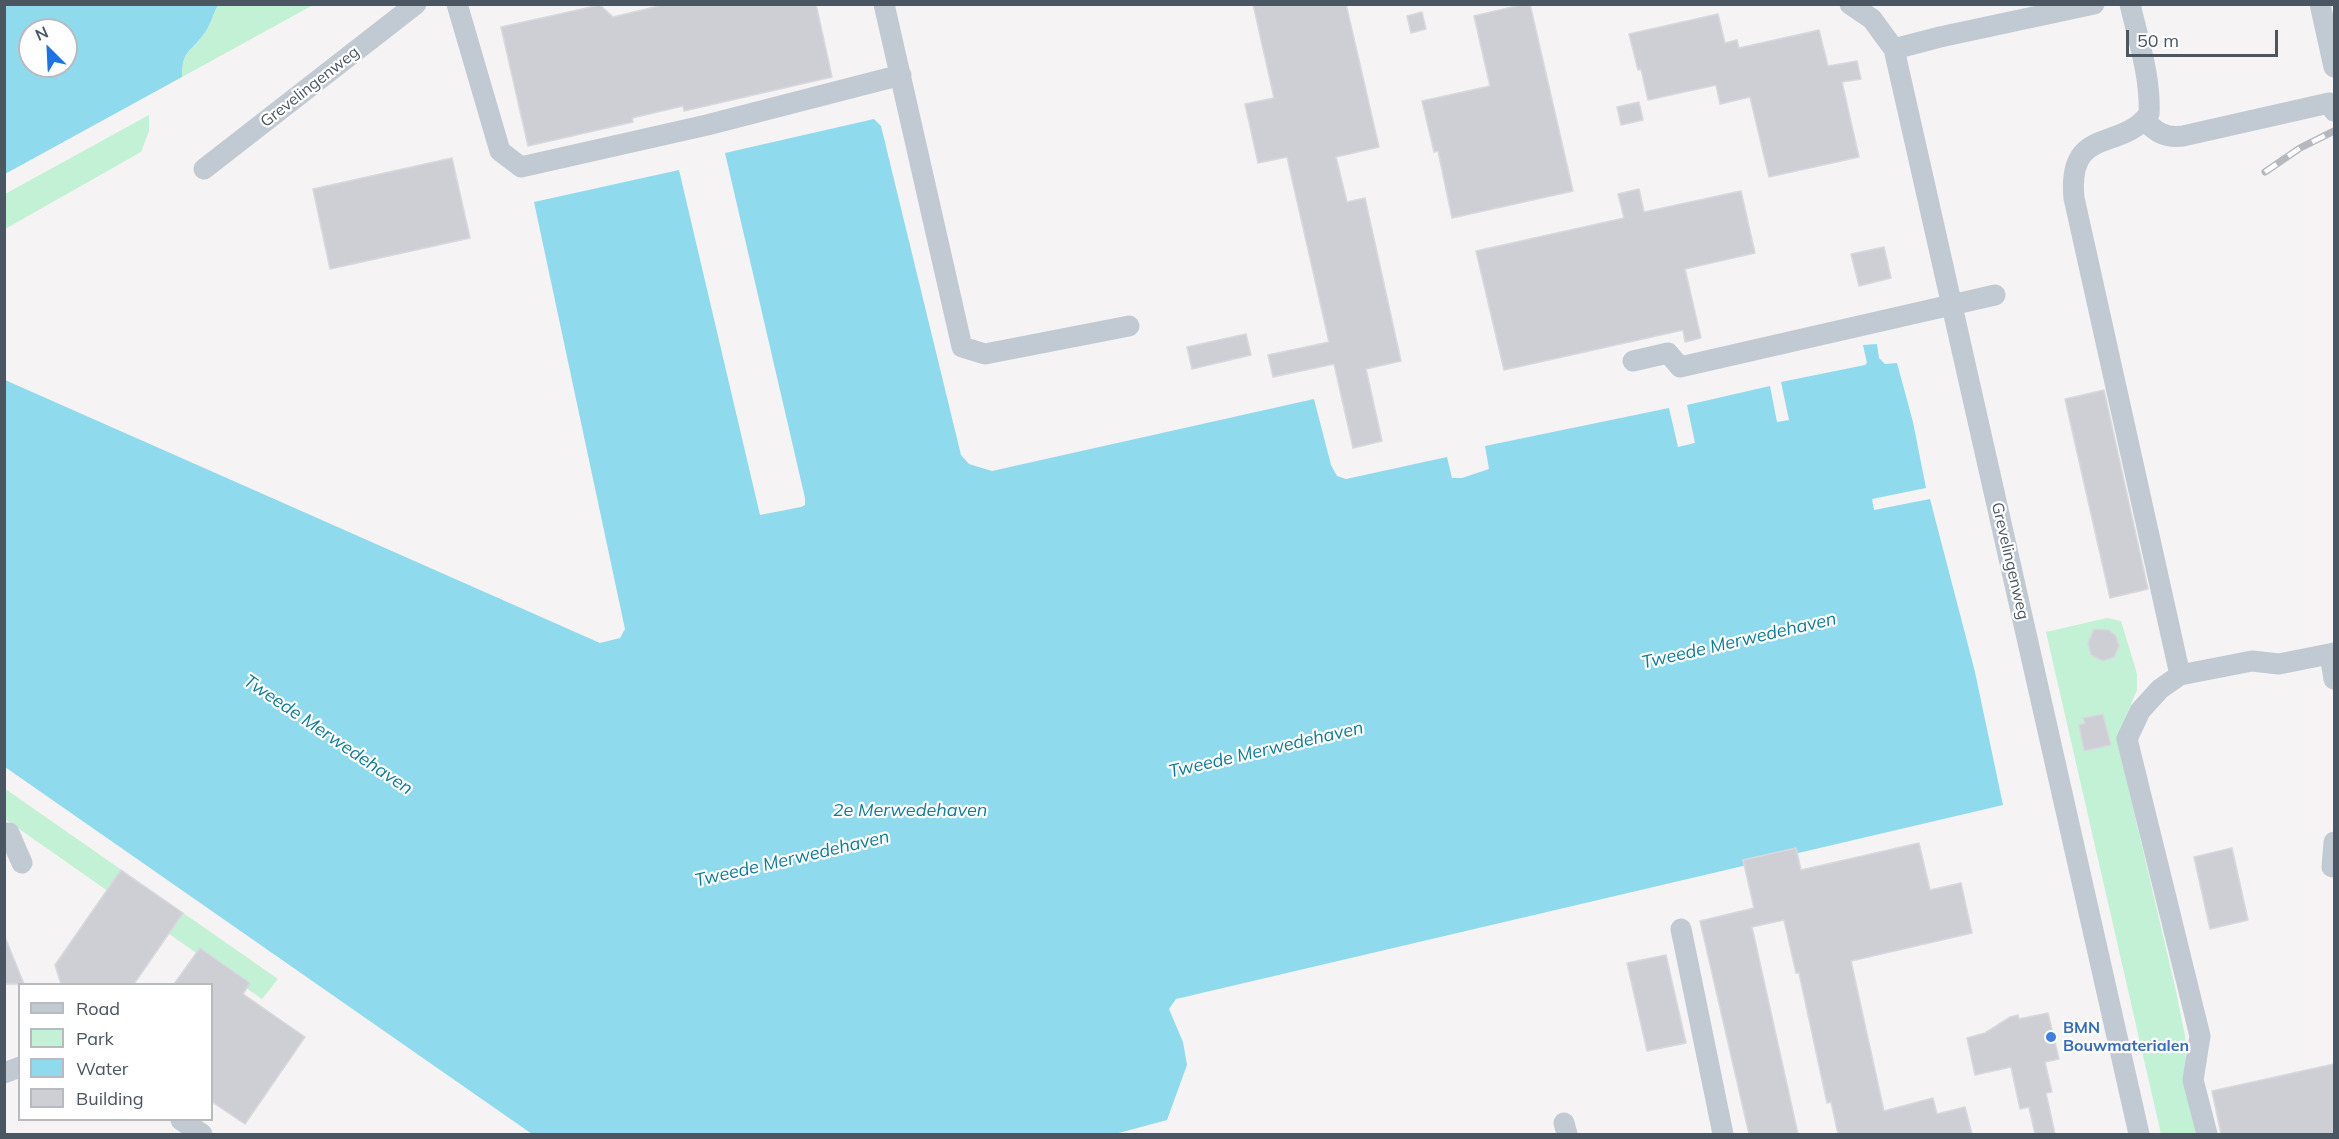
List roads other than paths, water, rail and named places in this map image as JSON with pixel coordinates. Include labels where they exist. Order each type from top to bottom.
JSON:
[{"type":"street","name":"Grevelingenweg","points":[[204,170],[416,4]]},
{"type":"street","points":[[457,4],[500,152],[521,166],[707,125],[901,75]]},
{"type":"street","points":[[884,4],[962,347],[985,354],[1129,326]]},
{"type":"street","name":"Grevelingenweg","points":[[1850,4],[1872,19],[1894,49],[2139,1134]]},
{"type":"street","points":[[1894,49],[2094,4]]},
{"type":"street","points":[[2130,4],[2148,94],[2148,114],[2134,127],[2094,145],[2078,162],[2072,178],[2074,198],[2180,675]]},
{"type":"street","points":[[2320,4],[2334,67]]},
{"type":"street","points":[[2144,120],[2161,135],[2183,136],[2332,101]]},
{"type":"street","points":[[1633,361],[1668,354],[1680,367],[1995,296]]},
{"type":"street","points":[[2207,1134],[2193,1080],[2200,1036],[2127,739],[2140,711],[2160,688],[2180,675],[2252,661],[2279,664],[2332,653],[2334,679]]},
{"type":"street","points":[[4,833],[9,832],[22,863]]},
{"type":"street","points":[[2332,867],[2334,842]]},
{"type":"street","points":[[1681,929],[1723,1134]]},
{"type":"street","points":[[185,1121],[202,1134]]},
{"type":"water","points":[[5,4],[218,4],[210,24],[185,57],[182,77],[5,174]]},
{"type":"water","name":"2e Merwedehaven","points":[[874,119],[881,126],[961,455],[969,464],[992,471],[1314,399],[1331,465],[1337,476],[1346,479],[1447,457],[1452,478],[1462,478],[1489,469],[1485,446],[1669,408],[1678,447],[1695,443],[1687,405],[1770,386],[1777,422],[1789,420],[1781,382],[1865,365],[1867,363],[1863,345],[1877,344],[1879,358],[1885,364],[1897,363],[1913,422],[1926,488],[1872,499],[1874,510],[1930,499],[1975,672],[2003,805],[1176,999],[1169,1009],[1183,1042],[1187,1065],[1167,1120],[1115,1134],[532,1134],[5,767],[5,380],[600,643],[620,638],[625,629],[534,202],[679,170],[760,515],[801,507],[805,505],[805,498],[725,153]]},
{"type":"railway","points":[[2265,172],[2300,148],[2334,131]]},
{"type":"place","name":"BMN Bouwmaterialen","points":[[2051,1037]]},
{"type":"water label","name":"Tweede Merwedehaven","points":[[1739,641]]},
{"type":"water label","name":"Tweede Merwedehaven","points":[[328,735]]},
{"type":"water label","name":"Tweede Merwedehaven","points":[[1266,750]]},
{"type":"water label","name":"Tweede Merwedehaven","points":[[792,859]]}]
